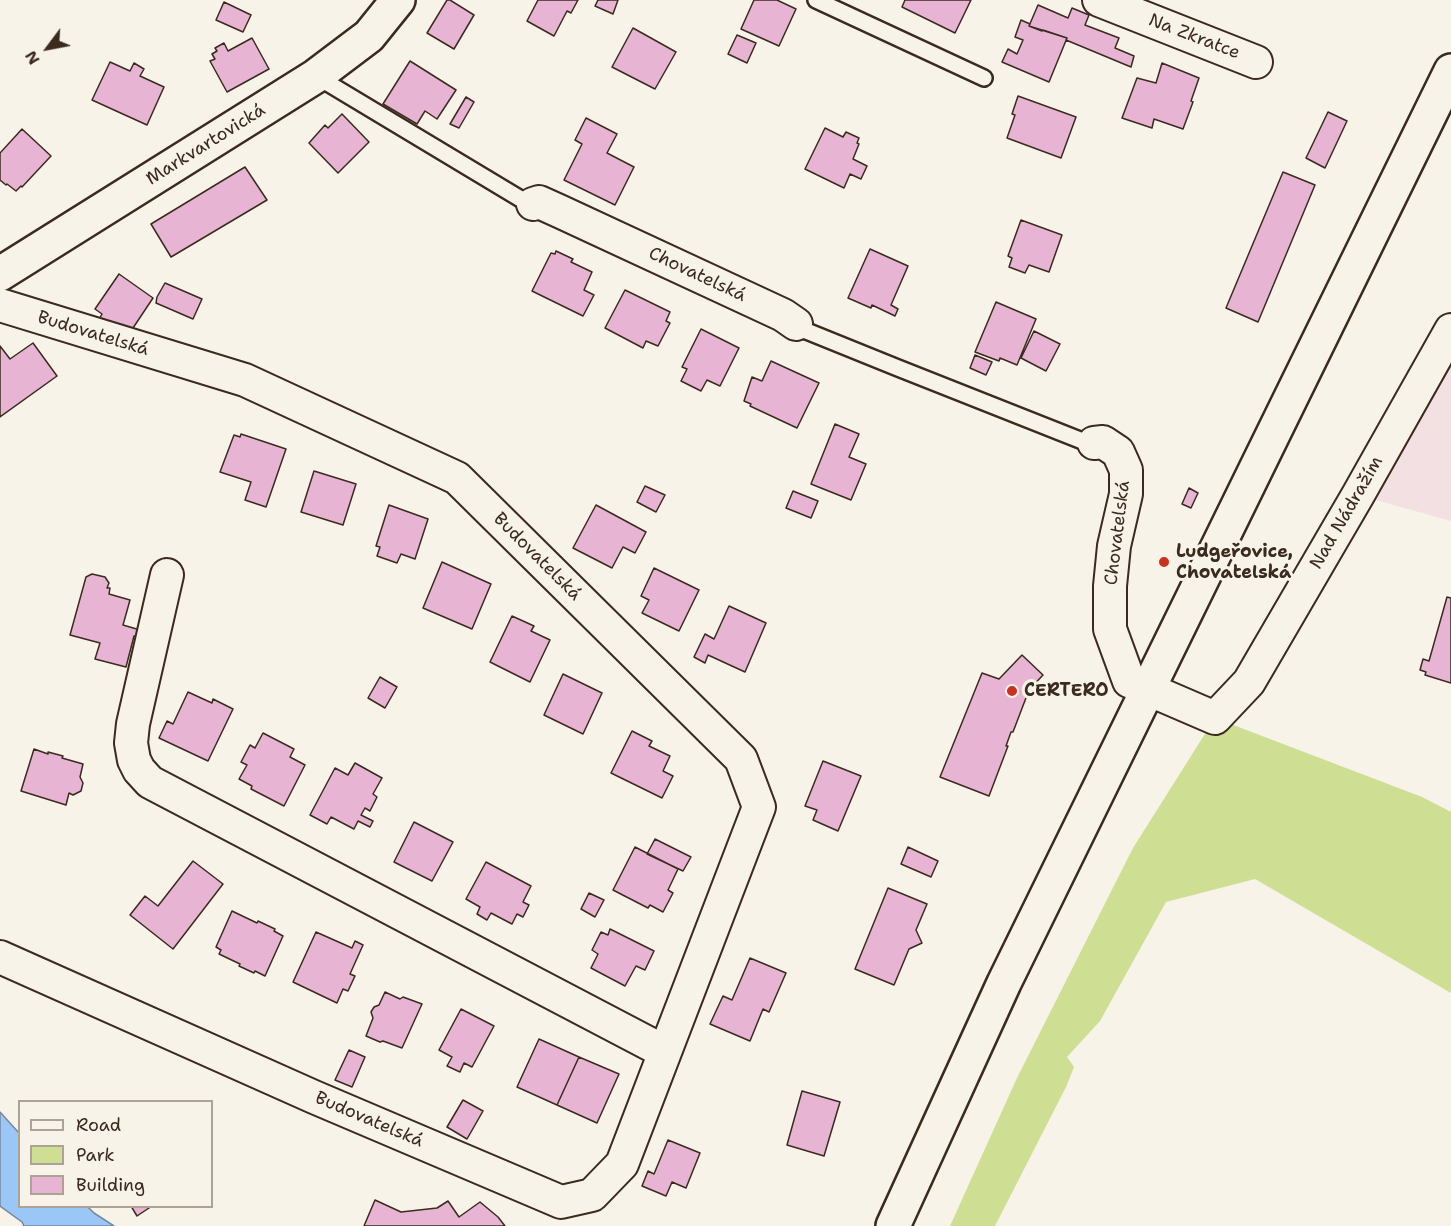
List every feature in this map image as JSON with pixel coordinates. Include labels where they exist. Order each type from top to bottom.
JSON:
[{"type":"main road","name":"Markvartovická","points":[[0,274],[316,76],[369,36],[398,0]]},
{"type":"main road","points":[[893,1226],[1004,983],[1451,71]]},
{"type":"street","name":"Na Zkratce","points":[[1099,0],[1256,62]]},
{"type":"street","name":"Chovatelská","points":[[546,208],[783,315],[796,324]]},
{"type":"street","name":"Budovatelská","points":[[0,305],[245,380],[457,478],[741,759],[759,807],[622,1164],[592,1195],[561,1202],[314,1097],[0,957]]},
{"type":"street","name":"Nad Nádražím","points":[[1148,690],[1215,718],[1249,682],[1451,330]]},
{"type":"street","name":"Chovatelská","points":[[1094,443],[1103,442],[1118,452],[1126,470],[1126,494],[1114,546],[1110,586],[1110,629],[1129,681],[1148,690]]},
{"type":"street","points":[[167,575],[133,724],[131,743],[134,760],[139,770],[150,782],[665,1052]]},
{"type":"lane","points":[[816,0],[984,78]]},
{"type":"lane","name":"Chovatelská","points":[[316,76],[529,204],[546,208]]},
{"type":"lane","name":"Chovatelská","points":[[796,324],[804,330],[898,368],[1090,444],[1094,443]]},
{"type":"shaded area","points":[[1451,328],[1451,521],[1358,495]]},
{"type":"green space","points":[[1215,718],[1422,797],[1451,812],[1451,993],[1255,879],[1166,902],[1100,1021],[1067,1057],[1074,1067],[1066,1087],[995,1226],[950,1226],[1017,1078],[1133,848]]},
{"type":"water","points":[[0,1112],[18,1132],[18,1208],[89,1208],[114,1226],[24,1226],[0,1206]]},
{"type":"building","points":[[447,0],[474,15],[454,49],[427,33]]},
{"type":"building","points":[[538,0],[578,0],[571,13],[567,11],[554,36],[527,21]]},
{"type":"building","points":[[598,0],[618,0],[613,14],[595,6]]},
{"type":"building","points":[[754,0],[777,0],[796,9],[779,46],[741,29]]},
{"type":"building","points":[[905,0],[971,0],[955,33],[902,7]]},
{"type":"building","points":[[224,2],[251,15],[243,32],[216,20]]},
{"type":"building","points":[[1038,5],[1068,18],[1072,8],[1089,15],[1085,25],[1119,38],[1115,48],[1134,56],[1131,67],[1066,40],[1067,38],[1029,26]]},
{"type":"building","points":[[1021,20],[1030,24],[1029,26],[1067,38],[1049,82],[1002,62],[1008,49],[1017,54],[1023,40],[1015,37]]},
{"type":"building","points":[[633,28],[676,52],[655,89],[612,67]]},
{"type":"building","points":[[737,35],[756,43],[747,63],[728,54]]},
{"type":"building","points":[[252,38],[269,69],[227,92],[210,61],[215,59],[212,54],[217,51],[215,48],[224,43],[228,51]]},
{"type":"building","points":[[410,61],[456,90],[437,119],[425,111],[417,124],[383,104]]},
{"type":"building","points":[[110,62],[130,71],[134,63],[144,69],[140,76],[164,87],[147,125],[92,100]]},
{"type":"building","points":[[1162,63],[1199,78],[1183,129],[1154,119],[1152,128],[1122,118],[1137,78],[1156,83]]},
{"type":"building","points":[[1018,96],[1076,117],[1061,158],[1007,138],[1015,115],[1012,114]]},
{"type":"building","points":[[466,97],[474,102],[459,128],[450,124]]},
{"type":"building","points":[[1328,112],[1347,121],[1325,168],[1306,158]]},
{"type":"building","points":[[342,114],[369,142],[338,173],[309,143],[325,125],[328,128]]},
{"type":"building","points":[[586,118],[617,134],[607,153],[634,167],[615,205],[564,180],[582,144],[575,140]]},
{"type":"building","points":[[825,128],[843,137],[846,132],[859,138],[853,159],[867,166],[861,179],[850,174],[844,188],[805,169]]},
{"type":"building","points":[[22,129],[51,156],[16,191],[0,180],[0,153]]},
{"type":"building","points":[[245,167],[267,200],[171,257],[151,224]]},
{"type":"building","points":[[1283,172],[1315,185],[1258,322],[1226,308]]},
{"type":"building","points":[[1021,220],[1062,235],[1049,272],[1029,265],[1025,273],[1009,267],[1012,258],[1008,256]]},
{"type":"building","points":[[870,249],[908,266],[891,305],[898,309],[895,316],[872,305],[871,308],[848,298]]},
{"type":"building","points":[[556,251],[573,259],[571,262],[592,272],[584,290],[594,295],[583,316],[532,291],[551,253],[555,254]]},
{"type":"building","points":[[119,274],[153,298],[129,334],[97,323],[102,314],[95,309]]},
{"type":"building","points":[[165,283],[202,299],[193,319],[156,303]]},
{"type":"building","points":[[625,290],[670,312],[666,321],[670,323],[658,346],[646,341],[643,348],[605,328]]},
{"type":"building","points":[[996,302],[1036,319],[1017,365],[975,352]]},
{"type":"building","points":[[701,329],[739,348],[720,386],[707,380],[701,391],[681,381],[687,369],[682,367]]},
{"type":"building","points":[[1034,331],[1060,344],[1046,371],[1021,358]]},
{"type":"building","points":[[33,343],[57,376],[0,417],[0,346],[10,359]]},
{"type":"building","points":[[975,355],[992,362],[986,375],[970,368]]},
{"type":"building","points":[[771,361],[819,383],[797,428],[744,401],[752,377],[762,381]]},
{"type":"building","points":[[835,424],[859,434],[849,457],[866,464],[851,500],[811,484]]},
{"type":"building","points":[[241,434],[286,449],[266,507],[245,500],[251,482],[220,472],[234,435],[240,437]]},
{"type":"building","points":[[314,471],[356,484],[343,525],[301,512]]},
{"type":"building","points":[[645,486],[665,495],[656,512],[637,502]]},
{"type":"building","points":[[1189,488],[1198,493],[1191,508],[1182,504]]},
{"type":"building","points":[[793,491],[818,501],[811,518],[786,508]]},
{"type":"building","points":[[389,505],[428,519],[415,559],[401,554],[397,563],[377,556],[380,547],[376,546]]},
{"type":"building","points":[[596,505],[646,532],[635,553],[623,547],[612,568],[573,548]]},
{"type":"building","points":[[442,562],[491,584],[472,629],[423,608]]},
{"type":"building","points":[[654,568],[699,590],[679,631],[642,613],[649,600],[641,596]]},
{"type":"building","points":[[92,574],[105,577],[109,583],[107,588],[110,588],[109,594],[130,600],[123,625],[140,630],[138,637],[134,636],[126,667],[95,659],[100,643],[70,635],[86,577]]},
{"type":"building","points":[[1447,597],[1451,598],[1451,683],[1425,675],[1426,672],[1420,670],[1423,659],[1429,661]]},
{"type":"building","points":[[729,606],[766,623],[745,672],[708,655],[705,663],[694,657],[705,634],[714,639]]},
{"type":"building","points":[[512,616],[534,626],[531,631],[550,640],[530,682],[490,662]]},
{"type":"building","points":[[1022,655],[1043,675],[1029,690],[1013,732],[1011,732],[989,796],[940,777],[982,673],[999,679]]},
{"type":"building","points":[[563,674],[602,693],[583,734],[544,715]]},
{"type":"building","points":[[380,677],[397,687],[385,708],[368,698]]},
{"type":"building","points":[[188,692],[212,703],[213,699],[233,709],[208,761],[159,738],[167,721],[173,724]]},
{"type":"building","points":[[632,731],[652,741],[649,746],[670,756],[663,771],[673,776],[662,798],[611,773]]},
{"type":"building","points":[[263,733],[294,749],[290,757],[305,765],[284,806],[251,789],[252,786],[239,779],[247,765],[241,762],[250,745],[255,748]]},
{"type":"building","points":[[34,749],[83,764],[80,777],[83,783],[81,791],[73,795],[69,793],[66,805],[21,791]]},
{"type":"building","points":[[823,761],[861,776],[838,831],[813,820],[817,810],[805,806]]},
{"type":"building","points":[[355,763],[382,778],[373,794],[377,797],[370,811],[365,808],[361,815],[373,821],[370,827],[358,821],[354,829],[331,817],[327,824],[310,815],[335,768],[348,775]]},
{"type":"building","points":[[414,822],[453,842],[432,881],[394,862]]},
{"type":"building","points":[[655,839],[691,857],[683,871],[647,854]]},
{"type":"building","points":[[635,847],[678,869],[668,890],[673,893],[663,912],[650,905],[648,908],[613,890]]},
{"type":"building","points":[[908,847],[938,861],[931,877],[901,864]]},
{"type":"building","points":[[193,861],[223,884],[173,949],[130,915],[145,896],[158,906]]},
{"type":"building","points":[[486,862],[531,886],[523,902],[529,905],[523,917],[517,914],[512,924],[491,913],[487,920],[477,914],[480,907],[466,899]]},
{"type":"building","points":[[888,888],[927,904],[916,930],[922,943],[909,949],[894,985],[855,969]]},
{"type":"building","points":[[589,893],[604,900],[595,917],[581,909]]},
{"type":"building","points":[[232,911],[275,929],[274,931],[283,936],[265,976],[239,966],[240,964],[219,954],[221,950],[216,947]]},
{"type":"building","points":[[610,929],[654,951],[645,970],[636,966],[625,986],[591,968],[598,954],[592,950],[601,932],[608,935]]},
{"type":"building","points":[[316,932],[352,948],[355,941],[363,945],[350,974],[355,976],[348,991],[343,989],[337,1003],[293,982]]},
{"type":"building","points":[[750,958],[786,973],[769,1012],[763,1009],[750,1041],[710,1024],[723,996],[732,1000]]},
{"type":"building","points":[[385,992],[400,999],[403,997],[422,1004],[402,1048],[366,1036],[373,1018],[371,1012],[379,1005]]},
{"type":"building","points":[[461,1009],[494,1026],[472,1067],[464,1063],[460,1072],[447,1066],[452,1057],[439,1050]]},
{"type":"building","points":[[539,1039],[579,1057],[557,1105],[517,1087]]},
{"type":"building","points":[[349,1050],[365,1057],[352,1087],[335,1080]]},
{"type":"building","points":[[579,1057],[619,1074],[597,1123],[557,1105]]},
{"type":"building","points":[[802,1091],[840,1102],[824,1156],[787,1145]]},
{"type":"building","points":[[463,1100],[483,1111],[467,1139],[447,1127]]},
{"type":"building","points":[[668,1140],[700,1153],[686,1188],[672,1182],[666,1196],[642,1186],[648,1171],[654,1174]]},
{"type":"building","points":[[375,1200],[401,1212],[437,1208],[448,1201],[459,1217],[480,1202],[505,1226],[364,1226]]},
{"type":"building","points":[[132,1208],[149,1208],[137,1216]]},
{"type":"place","name":"Ludgeřovice, Chovatelská","points":[[1164,562]]},
{"type":"place","name":"CERTERO","points":[[1012,691]]}]
